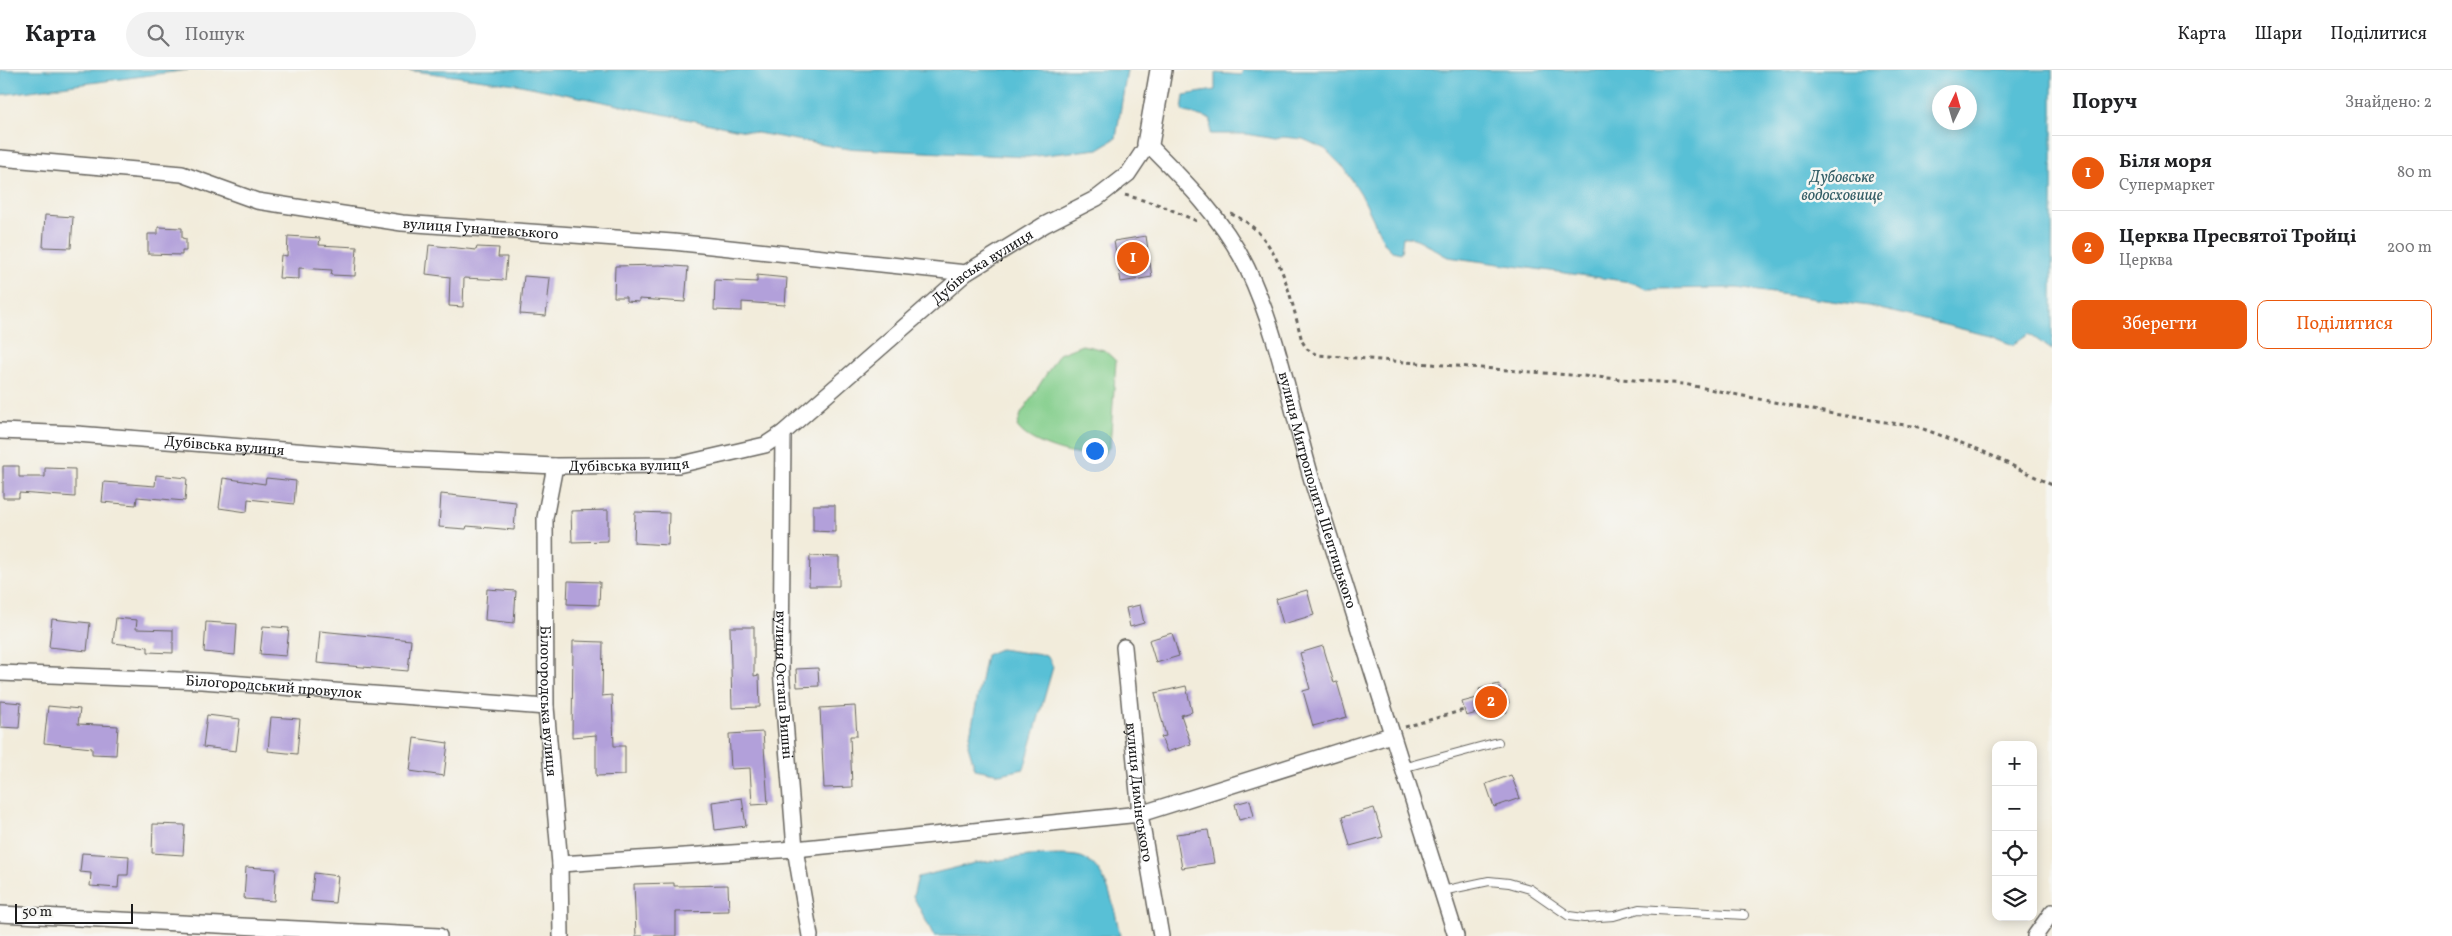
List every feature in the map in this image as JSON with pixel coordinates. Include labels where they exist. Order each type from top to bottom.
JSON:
[{"type":"street","points":[[1148,144],[1162,70]]},
{"type":"street","name":"Дубівська вулиця","points":[[0,432],[77,434],[385,458],[555,466],[678,465],[765,445],[783,433],[966,272],[1044,225],[1097,198],[1128,174],[1148,144]]},
{"type":"street","name":"вулиця Митрополита Шептицького","points":[[1148,144],[1208,205],[1247,267],[1264,309],[1306,461],[1390,733],[1456,936]]},
{"type":"street","name":"вулиця Гунашевського","points":[[0,158],[182,174],[256,201],[402,224],[673,242],[966,272]]},
{"type":"street","name":"вулиця Остапа Вишні","points":[[783,433],[782,669],[795,849],[810,936]]},
{"type":"street","name":"Білогородська вулиця","points":[[555,466],[545,518],[546,707],[560,864],[561,936]]},
{"type":"street","name":"вулиця Димінського","points":[[1124,647],[1140,814],[1161,936]]},
{"type":"street","name":"Білогородський провулок","points":[[0,673],[202,681],[546,707]]},
{"type":"street","points":[[560,864],[795,849],[1140,814],[1390,733]]},
{"type":"street","points":[[2035,936],[2052,912]]},
{"type":"street","points":[[0,914],[439,936]]},
{"type":"lane","points":[[1402,768],[1498,742]]},
{"type":"lane","points":[[1442,892],[1489,881],[1509,883],[1530,889],[1569,916],[1584,918],[1614,916],[1639,910],[1744,916]]},
{"type":"path","points":[[1097,198],[1127,195],[1160,205],[1203,224]]},
{"type":"path","points":[[1208,205],[1243,218],[1261,234],[1273,251],[1284,278],[1302,341],[1307,349],[1317,355],[1684,384],[1833,414],[1918,427],[1980,450],[2052,486]]},
{"type":"path","points":[[1390,733],[1464,710]]},
{"type":"green space","points":[[1082,345],[1104,350],[1116,361],[1110,446],[1102,456],[1081,455],[1055,449],[1032,439],[1017,426],[1021,414],[1059,354]]},
{"type":"water","points":[[0,70],[188,70],[0,95]]},
{"type":"water","points":[[406,70],[1127,70],[1116,138],[1098,149],[1027,157],[842,148],[735,129],[516,84]]},
{"type":"water","name":"Дубовське водосховище","points":[[1243,70],[2052,70],[2052,350],[2029,334],[2013,345],[1990,336],[1868,306],[1736,288],[1647,289],[1631,282],[1448,257],[1421,241],[1409,237],[1403,237],[1401,253],[1392,251],[1385,244],[1361,194],[1345,169],[1325,149],[1303,139],[1283,137],[1275,139],[1246,134],[1210,134],[1211,119],[1182,111],[1184,95],[1215,90],[1215,73],[1241,75]]},
{"type":"water","points":[[1000,649],[1048,656],[1053,667],[1024,769],[1000,774],[975,769],[968,745],[986,655]]},
{"type":"water","points":[[1029,856],[1076,856],[1087,860],[1095,867],[1108,888],[1120,936],[934,936],[913,896],[918,877],[975,863]]},
{"type":"building","points":[[45,215],[73,217],[71,248],[43,247]]},
{"type":"building","points":[[158,227],[182,228],[182,238],[186,239],[186,251],[182,251],[182,255],[148,254],[148,234],[158,234]]},
{"type":"building","points":[[288,236],[320,238],[319,245],[357,247],[355,276],[331,275],[332,270],[299,268],[299,279],[279,278],[281,255],[287,256]]},
{"type":"building","points":[[1146,236],[1152,277],[1121,282],[1114,241]]},
{"type":"building","points":[[429,245],[476,250],[477,247],[499,248],[498,257],[507,257],[505,280],[464,278],[463,307],[449,306],[450,277],[426,274]]},
{"type":"building","points":[[660,265],[688,267],[685,302],[639,299],[639,302],[626,301],[626,297],[614,297],[615,266]]},
{"type":"building","points":[[757,275],[787,278],[785,305],[742,302],[742,311],[714,310],[715,280],[757,282]]},
{"type":"building","points":[[524,276],[550,278],[546,316],[520,314]]},
{"type":"building","points":[[3,466],[19,466],[19,477],[45,477],[45,468],[75,469],[75,497],[19,493],[19,498],[3,498]]},
{"type":"building","points":[[156,475],[187,478],[185,501],[137,497],[136,505],[102,502],[104,482],[155,486]]},
{"type":"building","points":[[223,478],[265,484],[266,478],[296,481],[294,504],[248,499],[247,512],[219,508]]},
{"type":"building","points":[[441,494],[516,502],[514,530],[467,526],[466,529],[439,527]]},
{"type":"building","points":[[813,505],[835,505],[835,532],[813,531]]},
{"type":"building","points":[[608,510],[608,541],[572,542],[571,511]]},
{"type":"building","points":[[635,512],[669,513],[668,545],[634,543]]},
{"type":"building","points":[[810,556],[839,557],[839,586],[809,586]]},
{"type":"building","points":[[568,581],[600,582],[599,605],[567,604]]},
{"type":"building","points":[[487,589],[516,591],[514,623],[485,620]]},
{"type":"building","points":[[1307,590],[1314,615],[1283,624],[1276,599]]},
{"type":"building","points":[[1140,605],[1144,623],[1130,627],[1126,608]]},
{"type":"building","points":[[116,618],[137,620],[136,629],[173,630],[173,653],[148,652],[148,647],[113,643]]},
{"type":"building","points":[[52,619],[90,623],[87,651],[49,647]]},
{"type":"building","points":[[206,622],[237,624],[235,655],[204,652]]},
{"type":"building","points":[[263,626],[289,628],[286,656],[260,654]]},
{"type":"building","points":[[730,627],[754,627],[754,676],[759,675],[760,707],[732,708]]},
{"type":"building","points":[[320,631],[411,640],[408,671],[317,663]]},
{"type":"building","points":[[1172,633],[1179,656],[1156,663],[1149,640]]},
{"type":"building","points":[[573,641],[603,642],[602,696],[612,695],[614,746],[625,746],[625,775],[596,776],[596,735],[572,737]]},
{"type":"building","points":[[1323,646],[1334,683],[1337,682],[1347,717],[1313,726],[1303,691],[1310,689],[1300,653]]},
{"type":"building","points":[[818,668],[819,686],[797,687],[796,669]]},
{"type":"building","points":[[1499,684],[1501,692],[1505,691],[1509,703],[1505,704],[1507,712],[1486,718],[1484,711],[1466,716],[1462,702],[1481,697],[1479,689]]},
{"type":"building","points":[[1186,686],[1192,712],[1181,715],[1191,744],[1167,752],[1161,737],[1166,736],[1155,693]]},
{"type":"building","points":[[0,701],[21,703],[19,728],[0,727]]},
{"type":"building","points":[[48,706],[80,709],[78,724],[118,726],[116,755],[92,754],[92,748],[44,743]]},
{"type":"building","points":[[855,706],[857,736],[850,736],[852,787],[824,788],[820,708]]},
{"type":"building","points":[[207,715],[240,719],[236,751],[203,747]]},
{"type":"building","points":[[271,717],[300,719],[297,754],[268,751]]},
{"type":"building","points":[[763,732],[768,804],[752,805],[750,768],[731,769],[729,734]]},
{"type":"building","points":[[414,738],[448,743],[444,776],[410,771]]},
{"type":"building","points":[[1511,775],[1520,798],[1494,807],[1486,784]]},
{"type":"building","points":[[742,798],[746,826],[715,830],[712,802]]},
{"type":"building","points":[[1250,800],[1254,816],[1239,820],[1235,804]]},
{"type":"building","points":[[1374,808],[1383,837],[1350,846],[1342,817]]},
{"type":"building","points":[[153,824],[185,825],[183,855],[152,853]]},
{"type":"building","points":[[1208,830],[1214,863],[1182,868],[1176,834]]},
{"type":"building","points":[[82,853],[129,856],[128,875],[119,875],[118,888],[90,886],[91,873],[80,872]]},
{"type":"building","points":[[246,867],[276,869],[274,901],[244,899]]},
{"type":"building","points":[[314,873],[338,876],[335,903],[311,901]]},
{"type":"building","points":[[674,883],[674,886],[728,885],[729,911],[676,912],[676,936],[636,936],[634,884]]},
{"type":"place","name":"Біля моря","points":[[1133,258]]},
{"type":"place","name":"Церква Пресвятої Тройці","points":[[1491,702]]}]
